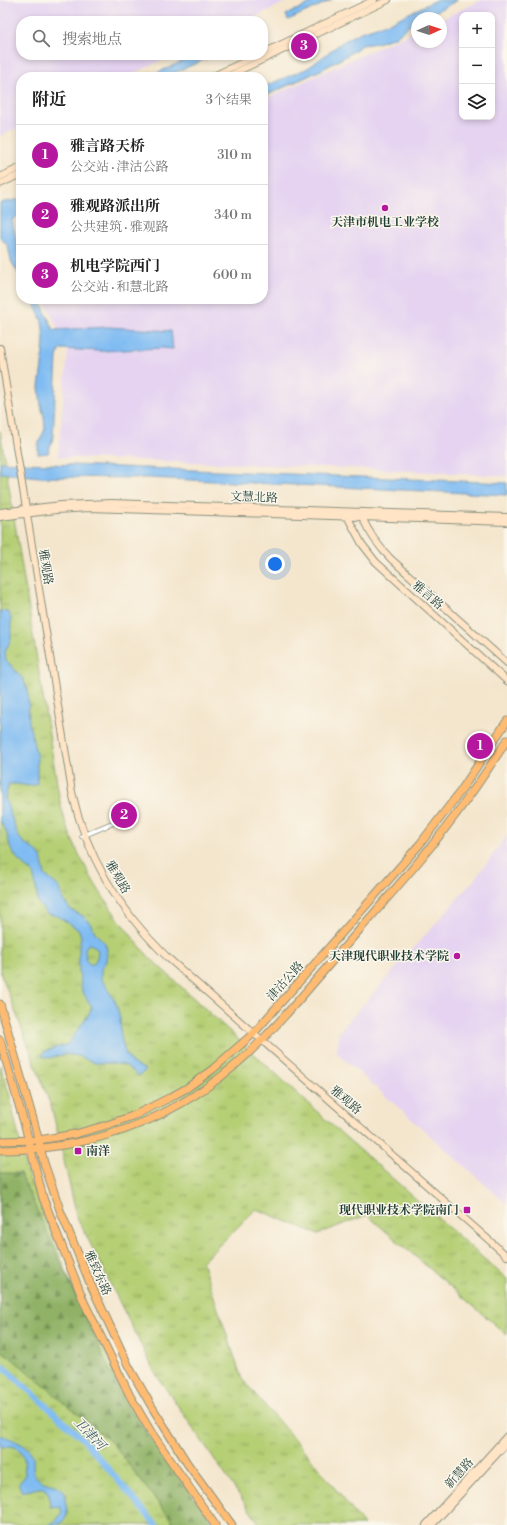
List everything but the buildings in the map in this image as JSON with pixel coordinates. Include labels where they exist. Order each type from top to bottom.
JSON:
[{"type":"main road","points":[[268,51],[374,0]]},
{"type":"main road","points":[[268,57],[388,0]]},
{"type":"main road","points":[[222,72],[248,60]]},
{"type":"main road","points":[[237,72],[262,60]]},
{"type":"main road","points":[[0,177],[16,169]]},
{"type":"main road","points":[[0,184],[16,176]]},
{"type":"main road","name":"雅观路","points":[[0,348],[25,512],[74,802],[83,835],[105,880],[128,914],[144,934],[168,957],[260,1041],[507,1260]]},
{"type":"main road","name":"雅观路","points":[[0,370],[16,454]]},
{"type":"main road","name":"文慧北路","points":[[0,517],[62,505],[111,503],[507,517]]},
{"type":"main road","name":"文慧北路","points":[[0,512],[89,508],[507,522]]},
{"type":"main road","name":"雅言路","points":[[347,516],[362,544],[376,562],[507,682]]},
{"type":"main road","name":"雅言路","points":[[362,517],[374,539],[391,559],[507,663]]},
{"type":"main road","name":"津沽公路","points":[[0,1141],[39,1140],[75,1134],[107,1125],[142,1111],[187,1088],[213,1069],[253,1034],[420,844],[460,792],[507,721]]},
{"type":"main road","name":"津沽公路","points":[[0,1150],[41,1149],[116,1133],[175,1107],[219,1078],[260,1041],[370,918],[432,845],[468,799],[507,740]]},
{"type":"main road","name":"雅致东路","points":[[0,1004],[41,1149],[58,1203],[90,1283],[129,1367],[152,1407],[187,1463],[232,1525]]},
{"type":"main road","name":"雅致东路","points":[[0,1040],[43,1198],[84,1302],[130,1396],[151,1432],[215,1525]]},
{"type":"main road","name":"雅观路","points":[[260,1041],[507,1256]]},
{"type":"main road","name":"新慧路","points":[[426,1525],[507,1436]]},
{"type":"main road","name":"新慧路","points":[[432,1525],[507,1443]]},
{"type":"street","points":[[83,835],[115,822]]},
{"type":"shaded area","points":[[0,0],[290,0],[256,16],[16,16],[16,60],[162,60],[137,72],[16,72],[16,128],[0,136]]},
{"type":"shaded area","name":"天津市机电工业学校","points":[[482,0],[507,0],[507,476],[374,469],[58,457],[68,350],[46,304],[268,304],[268,98],[411,33],[411,48],[447,48],[447,16]]},
{"type":"shaded area","name":"天津现代职业技术学院","points":[[507,836],[507,1204],[337,1053],[339,1032],[474,880]]},
{"type":"green space","points":[[0,431],[60,802],[69,832],[94,883],[126,929],[150,958],[325,1119],[507,1279],[507,1335],[367,1215],[318,1234],[256,1209],[202,1262],[242,1379],[314,1462],[364,1525],[260,1525],[155,1373],[77,1217],[52,1109],[0,971]]},
{"type":"green space","points":[[0,1065],[9,1093],[26,1170],[70,1281],[131,1405],[201,1525],[0,1525]]},
{"type":"green space","points":[[0,1173],[20,1173],[125,1404],[215,1525],[175,1525],[112,1443],[0,1350]]},
{"type":"water","points":[[317,0],[332,0],[288,20],[286,15]]},
{"type":"water","points":[[436,0],[458,0],[435,12],[411,12]]},
{"type":"water","points":[[411,12],[411,25],[395,37],[377,43],[362,45],[348,55],[321,70],[268,95],[268,85],[308,68],[344,41],[361,32],[389,23]]},
{"type":"water","points":[[185,60],[204,60],[176,72],[159,72]]},
{"type":"water","points":[[16,200],[16,217],[12,220],[16,239],[16,270],[11,261],[8,246],[0,237],[0,203]]},
{"type":"water","points":[[34,304],[41,304],[54,330],[108,327],[171,331],[173,349],[162,348],[101,351],[60,349],[57,357],[53,438],[48,453],[38,454],[38,445],[45,429],[39,387],[44,339],[42,321]]},
{"type":"water","points":[[0,462],[507,483],[507,495],[148,478],[40,477],[0,473]]},
{"type":"water","points":[[0,611],[9,612],[11,618],[11,639],[5,652],[6,660],[23,679],[28,690],[29,723],[37,758],[37,784],[30,786],[9,784],[5,798],[18,836],[41,857],[45,875],[60,888],[63,900],[71,910],[83,916],[90,923],[96,934],[105,943],[107,950],[106,961],[101,969],[101,978],[116,1003],[120,1018],[121,1037],[125,1052],[132,1063],[146,1070],[139,1076],[125,1065],[95,1063],[79,1056],[65,1054],[49,1058],[42,1056],[45,1051],[68,1044],[89,1014],[92,1007],[82,991],[79,971],[79,947],[81,937],[79,930],[58,916],[47,914],[38,903],[32,871],[20,862],[11,850],[6,831],[0,820]],"holes":[[[90,944],[98,950],[97,957],[94,964],[89,964],[86,960],[85,949],[87,945]]]},
{"type":"water","points":[[0,1435],[20,1443],[28,1449],[33,1457],[35,1475],[41,1481],[62,1489],[64,1492],[67,1514],[65,1519],[60,1524],[48,1525],[56,1521],[62,1513],[60,1506],[50,1507],[49,1495],[44,1488],[21,1491],[19,1484],[25,1476],[24,1459],[21,1451],[13,1446],[0,1447]]},
{"type":"waterway","name":"卫津河","points":[[0,1364],[83,1439],[156,1525]]},
{"type":"place","name":"机电学院西门","points":[[304,46]]},
{"type":"place","name":"天津市机电工业学校","points":[[385,208]]},
{"type":"place","name":"雅言路天桥","points":[[480,746]]},
{"type":"place","name":"雅观路派出所","points":[[124,815]]},
{"type":"place","name":"天津现代职业技术学院","points":[[457,956]]},
{"type":"place","name":"南洋","points":[[78,1151]]},
{"type":"place","name":"现代职业技术学院南门","points":[[467,1210]]}]
